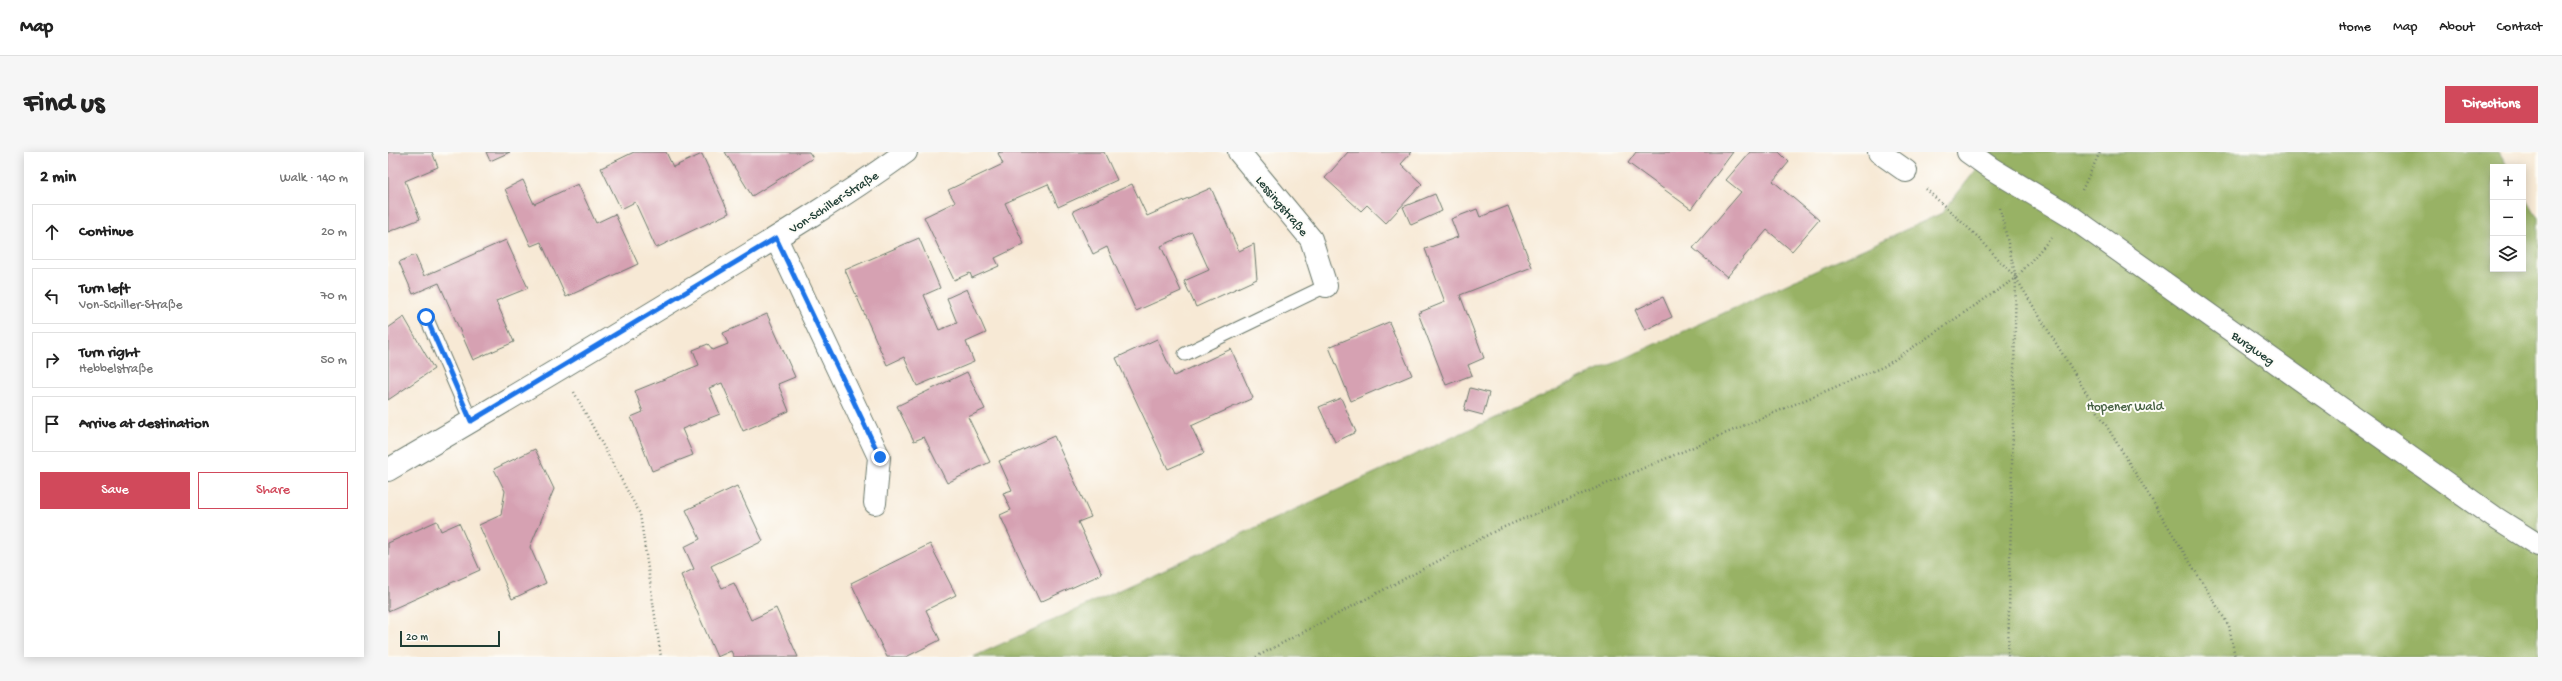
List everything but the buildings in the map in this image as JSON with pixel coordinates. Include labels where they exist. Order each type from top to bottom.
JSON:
[{"type":"street","name":"Von-Schiller-Straße","points":[[388,470],[561,369],[776,238],[856,188],[906,152]]},
{"type":"street","name":"Lessingstraße","points":[[1239,152],[1311,239],[1326,286]]},
{"type":"street","points":[[1879,152],[1906,171]]},
{"type":"street","name":"Burgweg","points":[[1968,152],[1992,169],[2070,216],[2494,517],[2538,545]]},
{"type":"street","points":[[776,238],[880,457],[876,503]]},
{"type":"lane","points":[[1185,354],[1326,286]]},
{"type":"lane","points":[[426,317],[471,421]]},
{"type":"path","points":[[1256,657],[1497,530],[1885,366],[2016,278],[2070,216],[2100,152]]},
{"type":"path","points":[[1992,169],[2016,278],[2008,657]]},
{"type":"path","points":[[1906,171],[1978,237],[2016,278],[2229,626],[2235,657]]},
{"type":"path","points":[[561,369],[640,514],[661,657]]},
{"type":"green space","name":"Hopener Wald","points":[[1990,152],[2499,152],[2506,164],[2490,164],[2490,272],[2526,272],[2526,197],[2538,218],[2538,657],[973,657],[1942,213]]},
{"type":"route","points":[[426,317],[471,421],[561,369],[776,238],[880,457]]}]
